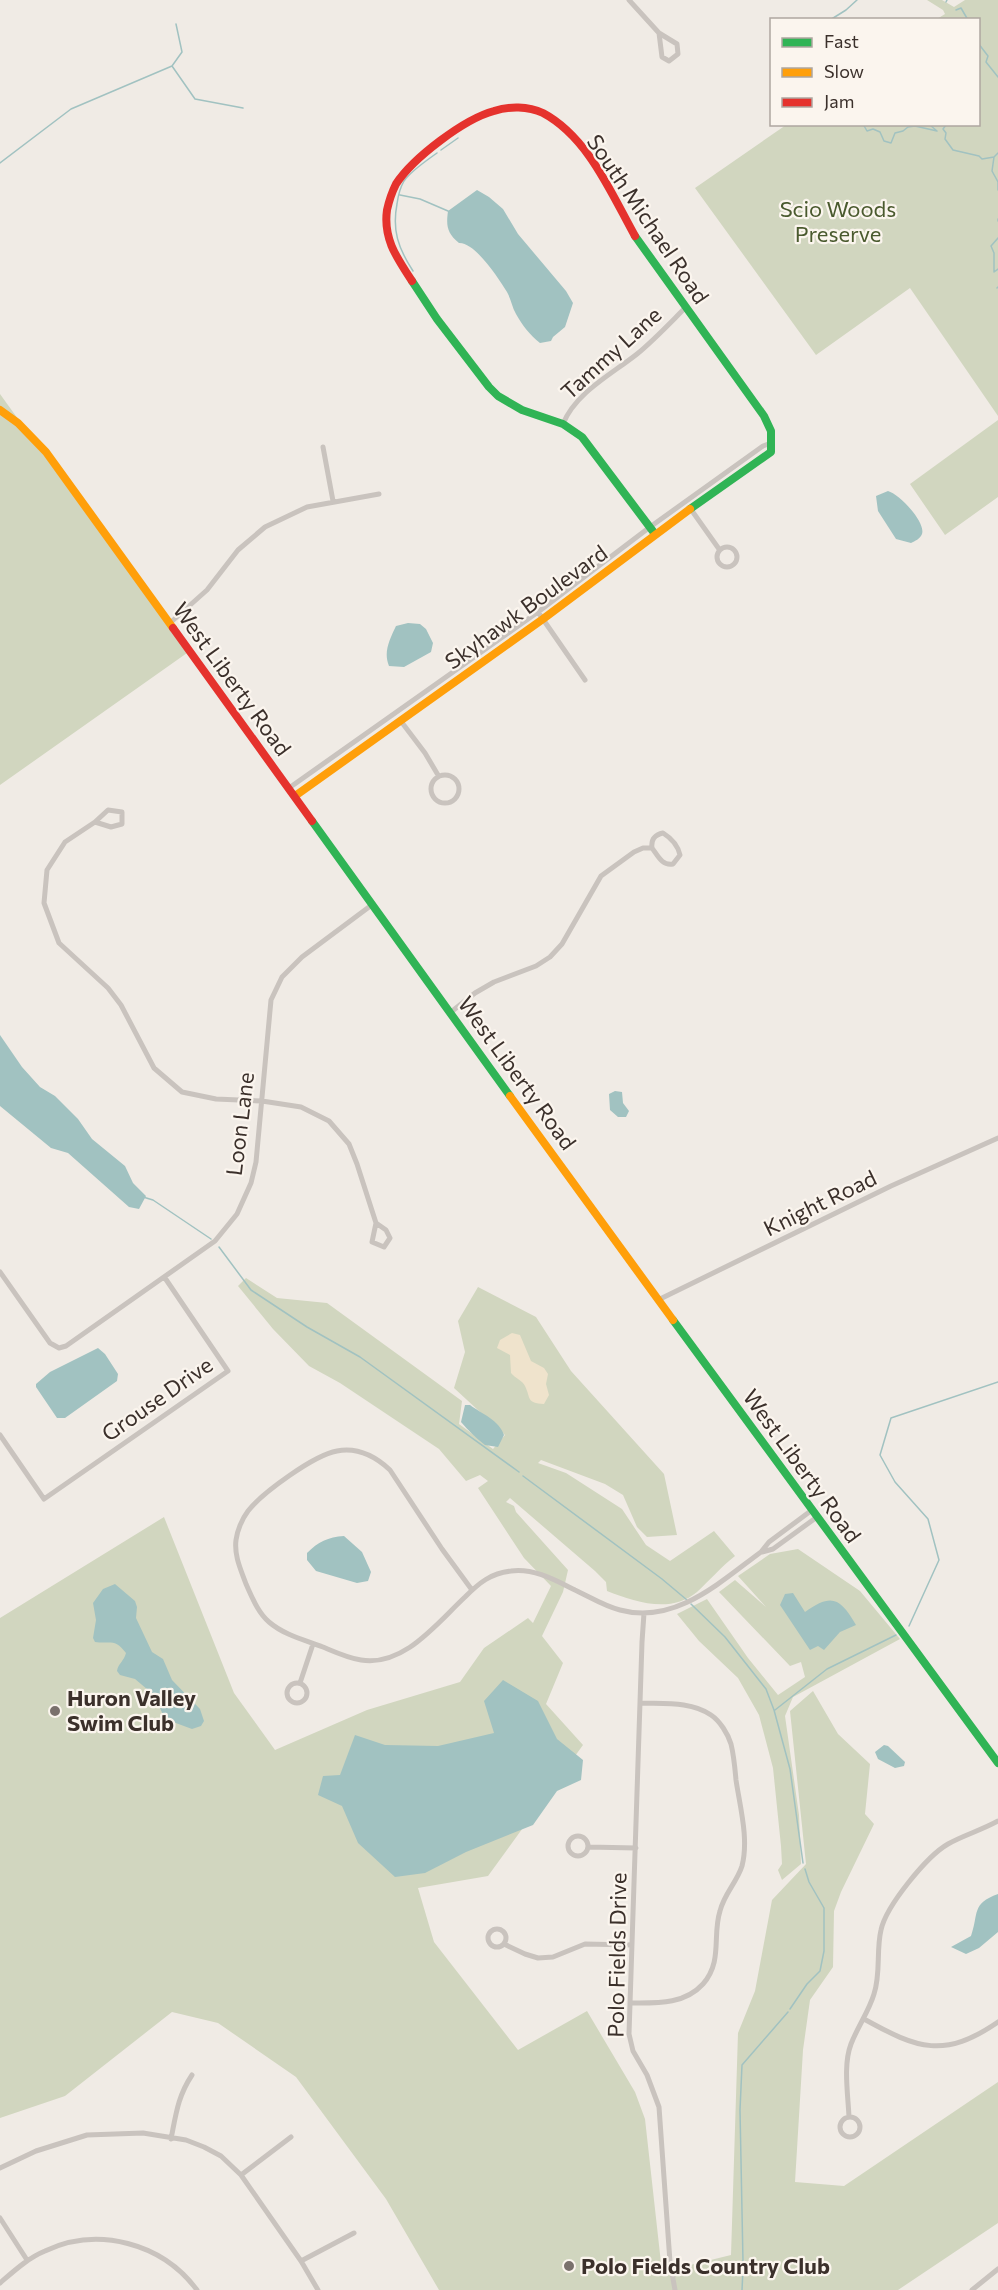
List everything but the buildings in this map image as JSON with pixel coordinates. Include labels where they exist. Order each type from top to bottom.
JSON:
[{"type":"main road","name":"South Michael Road","points":[[652,531],[582,437],[563,424],[522,410],[498,396],[489,387],[398,261],[388,239],[386,227],[388,204],[400,179],[416,162],[476,119],[491,111],[524,108],[541,112],[556,122],[567,132],[604,180],[645,252],[758,407],[769,424],[771,443]]},
{"type":"main road","name":"West Liberty Road","points":[[0,411],[18,423],[46,452],[658,1300],[998,1763]]},
{"type":"main road","name":"Skyhawk Boulevard","points":[[295,796],[398,717],[540,616],[652,531],[691,510],[771,452],[771,443]]},
{"type":"street","points":[[629,0],[659,33],[677,44],[678,54],[669,61],[662,57],[659,33]]},
{"type":"street","name":"Tammy Lane","points":[[563,424],[572,408],[597,384],[643,348],[685,308]]},
{"type":"street","name":"Skyhawk Boulevard","points":[[652,531],[685,502],[763,446],[771,443]]},
{"type":"street","points":[[323,447],[333,501]]},
{"type":"street","points":[[170,623],[207,590],[238,550],[261,530],[300,510],[333,501],[379,494]]},
{"type":"street","points":[[685,502],[719,549]]},
{"type":"street","points":[[540,616],[585,680]]},
{"type":"street","points":[[398,717],[438,775]]},
{"type":"street","name":"Skyhawk Boulevard","points":[[289,788],[398,717]]},
{"type":"street","points":[[438,775],[451,776],[458,784],[457,793],[447,803],[436,802],[432,797],[433,783],[438,775]]},
{"type":"street","points":[[95,822],[111,827],[122,824],[123,812],[108,810],[95,822],[65,842],[47,870],[44,903],[59,943],[108,988],[121,1005],[154,1068],[182,1092],[216,1099],[261,1101],[301,1107],[329,1121],[349,1144],[376,1223],[372,1242],[384,1247],[390,1238],[386,1230],[376,1223]]},
{"type":"street","points":[[663,834],[669,836],[680,855],[673,864],[667,865],[652,848],[651,842],[654,837],[663,834]]},
{"type":"street","points":[[451,1012],[475,993],[494,982],[536,966],[550,957],[562,944],[601,876],[634,852],[642,848],[652,848]]},
{"type":"street","name":"Loon Lane","points":[[0,1272],[50,1343],[59,1348],[66,1346],[215,1241],[237,1214],[251,1183],[256,1162],[271,1000],[282,977],[302,957],[373,904]]},
{"type":"street","name":"Knight Road","points":[[658,1300],[891,1186],[998,1138]]},
{"type":"street","name":"Grouse Drive","points":[[0,1435],[44,1499],[228,1371],[165,1278]]},
{"type":"street","points":[[472,1590],[452,1565],[390,1470],[379,1460],[366,1453],[350,1450],[336,1451],[313,1461],[259,1499],[247,1512],[236,1541],[238,1565],[260,1610],[269,1622],[313,1644],[362,1660],[388,1658],[401,1653],[416,1642],[472,1590],[480,1582],[503,1572],[517,1570],[532,1572],[623,1611],[644,1613],[675,1608],[687,1604],[709,1590],[761,1552],[769,1542],[814,1514]]},
{"type":"street","name":"Polo Fields Drive","points":[[644,1613],[629,2034],[633,2051],[650,2082],[659,2107],[670,2262],[675,2290]]},
{"type":"street","points":[[300,1683],[313,1644]]},
{"type":"street","points":[[630,2003],[667,2003],[686,1997],[701,1986],[711,1972],[718,1948],[717,1921],[720,1909],[742,1866],[745,1844],[731,1744],[723,1728],[713,1716],[700,1709],[682,1705],[640,1703]]},
{"type":"street","points":[[849,2117],[848,2057],[851,2044],[875,1993],[879,1973],[878,1944],[882,1926],[892,1904],[928,1860],[946,1845],[998,1821]]},
{"type":"street","points":[[588,1847],[636,1848]]},
{"type":"street","points":[[504,1944],[538,1958],[553,1957],[585,1944],[632,1945]]},
{"type":"street","points":[[864,2019],[909,2041],[930,2046],[955,2045],[979,2035],[998,2022]]},
{"type":"street","points":[[171,2139],[182,2090],[192,2074]]},
{"type":"street","points":[[0,2168],[36,2151],[87,2135],[143,2133],[186,2140],[221,2156],[241,2175],[301,2261],[318,2290]]},
{"type":"street","points":[[241,2175],[291,2137]]},
{"type":"street","points":[[0,2218],[27,2260]]},
{"type":"street","points":[[301,2261],[354,2233]]},
{"type":"street","points":[[0,2283],[27,2260],[63,2244],[99,2239],[139,2247],[164,2259],[179,2270],[197,2290]]},
{"type":"street","points":[[972,2290],[998,2269]]},
{"type":"green space","name":"Scio Woods Preserve","points":[[927,0],[942,0],[954,7],[965,0],[998,0],[998,416],[910,288],[816,355],[695,188],[785,126],[980,126],[980,18],[939,18],[945,14],[943,10]]},
{"type":"green space","points":[[0,394],[187,653],[0,785]]},
{"type":"green space","points":[[998,420],[998,497],[945,535],[910,484]]},
{"type":"green space","points":[[246,1278],[277,1298],[327,1303],[462,1401],[459,1424],[493,1449],[505,1435],[454,1388],[465,1352],[458,1321],[478,1287],[536,1317],[571,1371],[664,1474],[677,1535],[647,1537],[637,1527],[623,1495],[605,1484],[541,1460],[538,1463],[566,1473],[622,1509],[646,1545],[670,1561],[714,1531],[735,1556],[687,1599],[664,1604],[641,1602],[607,1591],[606,1582],[595,1571],[510,1498],[506,1502],[514,1506],[516,1512],[568,1570],[563,1592],[542,1636],[563,1663],[546,1704],[583,1745],[488,1876],[418,1888],[434,1942],[518,2050],[587,2011],[635,2092],[645,2119],[662,2272],[731,2255],[738,2033],[755,1991],[772,1900],[806,1864],[790,1711],[813,1691],[838,1734],[870,1764],[865,1814],[874,1824],[834,1911],[833,1967],[810,2000],[803,2050],[795,2182],[844,2186],[998,2082],[998,2223],[898,2290],[439,2290],[386,2199],[296,2077],[218,2023],[172,2012],[65,2096],[0,2118],[0,1618],[164,1517],[234,1693],[275,1750],[367,1710],[460,1682],[484,1648],[528,1618],[533,1623],[551,1586],[524,1558],[478,1488],[488,1481],[480,1475],[466,1481],[439,1449],[340,1383],[309,1366],[273,1329],[238,1286]]},
{"type":"green space","points":[[798,1549],[860,1591],[900,1639],[793,1697],[785,1716],[799,1815],[801,1864],[782,1880],[778,1870],[782,1864],[773,1768],[759,1715],[738,1678],[699,1641],[677,1614],[707,1599],[748,1658],[778,1695],[805,1677],[801,1662],[790,1666],[719,1592],[735,1580],[766,1607],[738,1576],[770,1554]]},
{"type":"sand","points":[[512,1333],[520,1335],[531,1361],[544,1368],[548,1374],[546,1384],[549,1395],[544,1404],[530,1399],[524,1384],[511,1373],[510,1355],[497,1348],[500,1340]]},
{"type":"water","points":[[477,190],[503,209],[518,234],[566,291],[573,303],[565,327],[551,341],[540,343],[530,333],[516,314],[507,292],[486,262],[472,248],[459,243],[450,232],[447,225],[448,211]]},
{"type":"water","points":[[888,491],[905,503],[916,516],[922,529],[919,539],[911,543],[896,539],[878,511],[876,496]]},
{"type":"water","points":[[408,623],[420,624],[426,629],[433,643],[431,652],[404,667],[389,666],[387,651],[396,626]]},
{"type":"water","points":[[0,1035],[22,1067],[40,1087],[55,1096],[78,1119],[92,1139],[125,1166],[133,1183],[146,1196],[139,1209],[129,1207],[68,1153],[51,1148],[0,1106]]},
{"type":"water","points":[[615,1091],[622,1092],[623,1103],[629,1111],[626,1117],[618,1117],[610,1110],[609,1094]]},
{"type":"water","points":[[98,1348],[105,1354],[118,1374],[117,1381],[65,1418],[57,1418],[36,1384],[50,1372]]},
{"type":"water","points":[[465,1405],[470,1405],[490,1418],[502,1430],[504,1435],[498,1447],[485,1445],[461,1422]]},
{"type":"water","points":[[344,1536],[362,1552],[371,1572],[368,1581],[357,1583],[316,1571],[307,1560],[307,1553],[319,1543]]},
{"type":"water","points":[[115,1584],[135,1601],[136,1618],[152,1652],[163,1659],[172,1680],[200,1709],[204,1721],[201,1726],[192,1729],[165,1719],[154,1695],[135,1679],[120,1675],[117,1671],[126,1653],[122,1648],[112,1643],[95,1642],[93,1638],[96,1620],[93,1603],[103,1589]]},
{"type":"water","points":[[793,1593],[805,1612],[822,1602],[835,1601],[845,1609],[856,1625],[840,1632],[824,1650],[818,1646],[810,1650],[780,1605],[785,1594]]},
{"type":"water","points":[[503,1680],[538,1701],[557,1739],[583,1760],[581,1780],[557,1791],[533,1825],[466,1852],[425,1873],[395,1877],[358,1843],[342,1806],[318,1795],[323,1776],[340,1775],[355,1735],[385,1745],[438,1746],[494,1733],[484,1701]]},
{"type":"water","points":[[884,1745],[905,1762],[904,1766],[895,1768],[878,1759],[875,1752]]},
{"type":"water","points":[[998,1894],[998,1932],[979,1948],[966,1954],[951,1947],[971,1936],[977,1910],[989,1898]]},
{"type":"waterway","points":[[833,18],[857,0]]},
{"type":"waterway","points":[[956,10],[961,8],[967,18]]},
{"type":"waterway","points":[[172,66],[182,52],[176,24]]},
{"type":"waterway","points":[[980,46],[988,56],[986,62],[998,77]]},
{"type":"waterway","points":[[0,163],[71,109],[172,66],[195,99],[243,108]]},
{"type":"waterway","points":[[864,126],[867,131],[873,129],[880,132],[884,141],[891,143],[895,133],[915,126]]},
{"type":"waterway","points":[[915,126],[937,131],[931,126]]},
{"type":"waterway","points":[[945,126],[943,129],[946,133],[945,139],[953,150],[979,156],[982,159],[994,157],[998,153]]},
{"type":"waterway","points":[[441,150],[458,138]]},
{"type":"waterway","points":[[413,271],[403,254],[396,231],[398,198],[401,186],[407,177],[437,153]]},
{"type":"waterway","points":[[994,157],[992,171],[998,182],[998,190]]},
{"type":"waterway","points":[[400,195],[420,199],[448,211]]},
{"type":"waterway","points":[[998,238],[991,246],[994,253],[994,272],[998,269]]},
{"type":"waterway","points":[[143,1197],[153,1200],[211,1239]]},
{"type":"waterway","points":[[219,1247],[251,1290],[307,1327],[360,1357],[519,1472]]},
{"type":"waterway","points":[[909,1626],[939,1560],[928,1519],[895,1482],[880,1455],[891,1418],[998,1382]]},
{"type":"waterway","points":[[523,1476],[687,1600]]},
{"type":"waterway","points":[[691,1604],[725,1637],[766,1689],[790,1769],[803,1863]]},
{"type":"waterway","points":[[775,1710],[827,1669],[896,1635]]},
{"type":"waterway","points":[[790,2009],[807,1984],[820,1971],[824,1951],[824,1908],[809,1882],[805,1869]]},
{"type":"waterway","points":[[743,2262],[740,2110],[742,2065],[788,2012]]},
{"type":"waterway","points":[[742,2290],[743,2269]]},
{"type":"traffic: fast","points":[[635,236],[764,416],[771,431],[771,452],[690,509]]},
{"type":"traffic: fast","points":[[412,281],[437,319],[489,387],[498,396],[522,410],[563,424],[582,437],[655,534]]},
{"type":"traffic: fast","points":[[312,821],[510,1096]]},
{"type":"traffic: fast","points":[[673,1320],[998,1763]]},
{"type":"traffic: slow","points":[[0,410],[18,423],[46,452],[173,628]]},
{"type":"traffic: slow","points":[[295,796],[543,619],[690,509]]},
{"type":"traffic: slow","points":[[510,1096],[673,1320]]},
{"type":"traffic: jam","points":[[412,281],[392,248],[387,230],[387,210],[396,184],[414,163],[440,141],[468,122],[500,109],[531,109],[543,113],[573,136],[597,167],[635,236]]},
{"type":"traffic: jam","points":[[173,628],[312,821]]},
{"type":"place","name":"Huron Valley Swim Club","points":[[55,1711]]},
{"type":"place","name":"Polo Fields Country Club","points":[[569,2266]]}]
